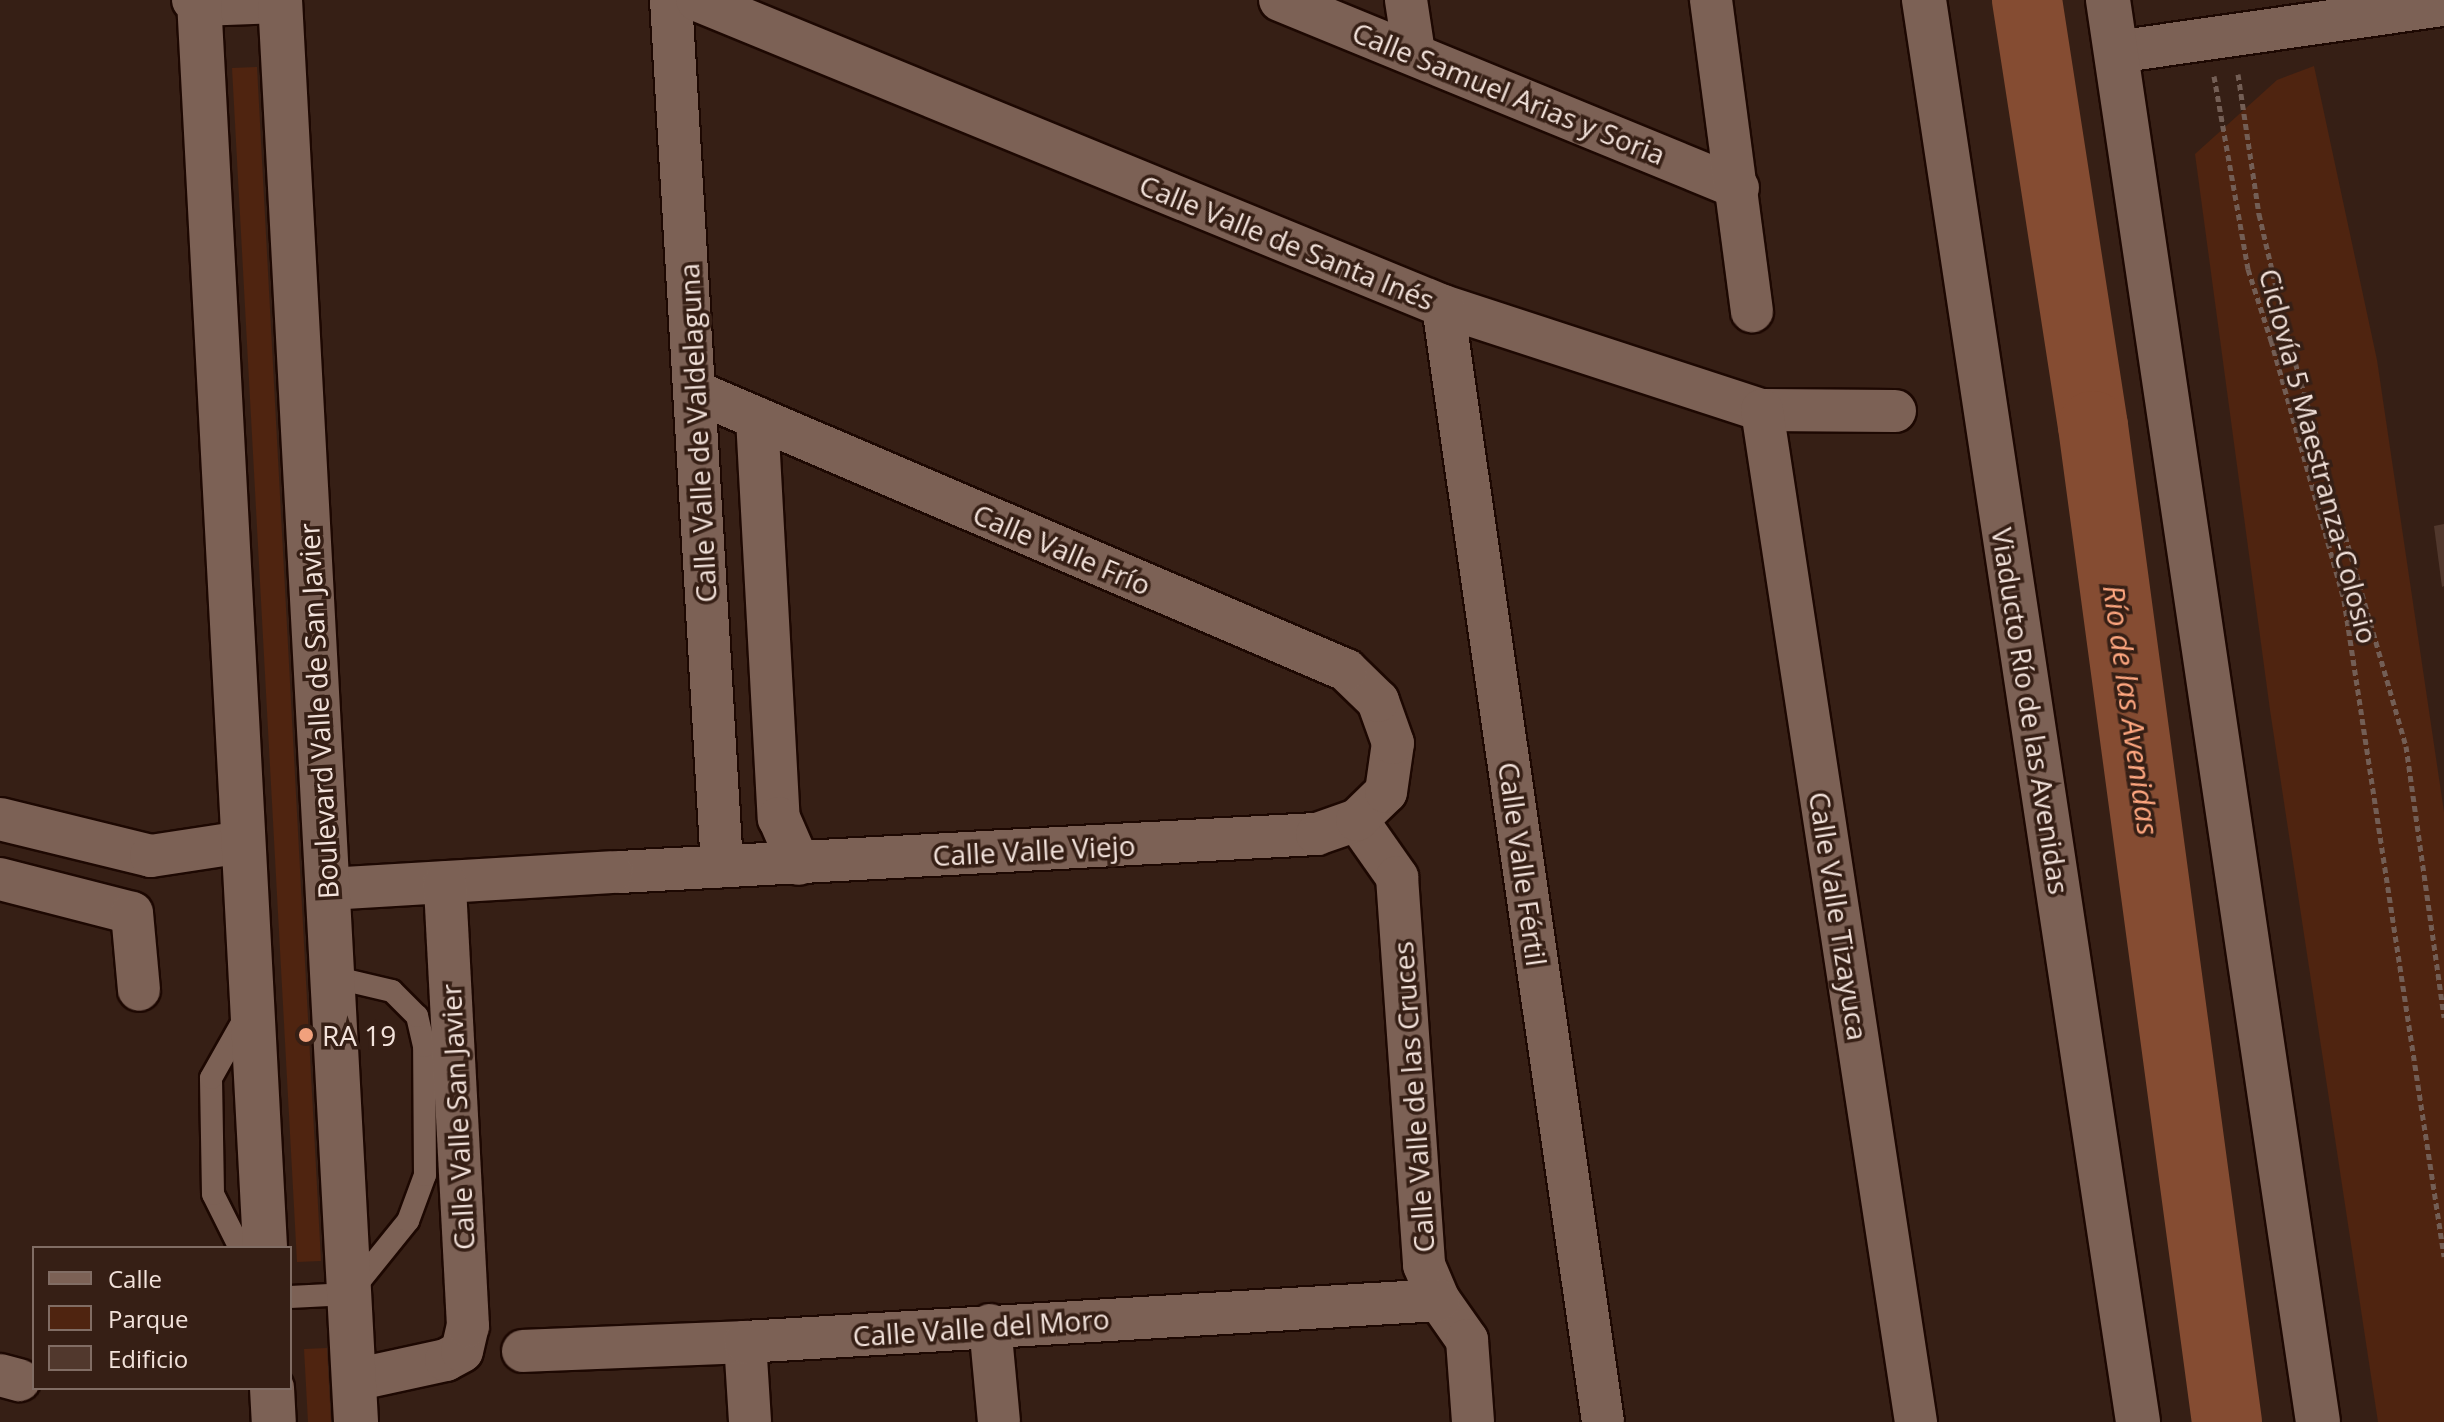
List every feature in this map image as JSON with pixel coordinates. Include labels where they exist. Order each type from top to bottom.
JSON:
[{"type":"main road","name":"Viaducto Río de las Avenidas","points":[[1924,0],[2138,1422]]},
{"type":"main road","points":[[2108,0],[2318,1422]]},
{"type":"main road","name":"Boulevard Valle de San Javier","points":[[280,1],[355,1401]]},
{"type":"main road","points":[[197,2],[265,1246]]},
{"type":"main road","points":[[272,1390],[274,1422]]},
{"type":"street","name":"Calle Valle de Valdelaguna","points":[[671,0],[722,867]]},
{"type":"street","name":"Calle Valle de Santa Inés","points":[[697,0],[1443,306],[1762,410],[1895,411]]},
{"type":"street","name":"Calle Samuel Arias y Soria","points":[[1280,0],[1738,188]]},
{"type":"street","points":[[1406,0],[1414,53]]},
{"type":"street","points":[[1711,0],[1752,311]]},
{"type":"street","points":[[197,2],[280,1]]},
{"type":"street","points":[[2116,52],[2444,5]]},
{"type":"street","name":"Calle Valle Fértil","points":[[1443,306],[1603,1422]]},
{"type":"street","name":"Calle Valle Frío","points":[[696,392],[1346,670],[1378,701],[1393,743]]},
{"type":"street","name":"Calle Valle Tizayuca","points":[[1762,410],[1916,1422]]},
{"type":"street","points":[[757,418],[779,818],[799,864]]},
{"type":"street","name":"Calle Valle Viejo","points":[[328,889],[1317,834],[1357,820],[1386,792],[1393,743]]},
{"type":"street","points":[[0,819],[151,856],[243,842]]},
{"type":"street","name":"Calle Valle de las Cruces","points":[[1357,820],[1397,877],[1424,1265],[1439,1300],[1467,1340],[1473,1422]]},
{"type":"street","points":[[0,879],[132,913],[139,990]]},
{"type":"street","name":"Calle Valle San Javier","points":[[355,1401],[462,1351],[468,1326],[445,883]]},
{"type":"street","name":"Calle Valle del Moro","points":[[523,1351],[745,1342],[1439,1300]]},
{"type":"street","points":[[990,1325],[999,1422]]},
{"type":"street","points":[[745,1342],[750,1422]]},
{"type":"lane","points":[[292,1297],[349,1294],[408,1221],[425,1175],[424,1046],[417,1016],[392,991],[333,977]]},
{"type":"lane","points":[[239,1246],[213,1194],[211,1078],[252,1006]]},
{"type":"path","points":[[2220,37],[2287,334],[2406,746],[2444,1017]]},
{"type":"path","name":"Ciclovía 5 Maestranza-Colosio","points":[[2220,37],[2248,269],[2344,600],[2444,1256]]},
{"type":"green space","points":[[2314,66],[2377,360],[2444,812],[2444,1422],[2378,1422],[2270,710],[2195,154],[2277,80]]},
{"type":"green space","points":[[257,67],[321,1261],[297,1262],[232,68]]},
{"type":"green space","points":[[327,1348],[331,1422],[308,1422],[304,1349]]},
{"type":"building","points":[[2444,524],[2444,586],[2442,587],[2434,526]]},
{"type":"waterway","name":"Río de las Avenidas","points":[[2027,0],[2093,426],[2227,1422]]},
{"type":"place","name":"RA 19","points":[[306,1035]]}]
